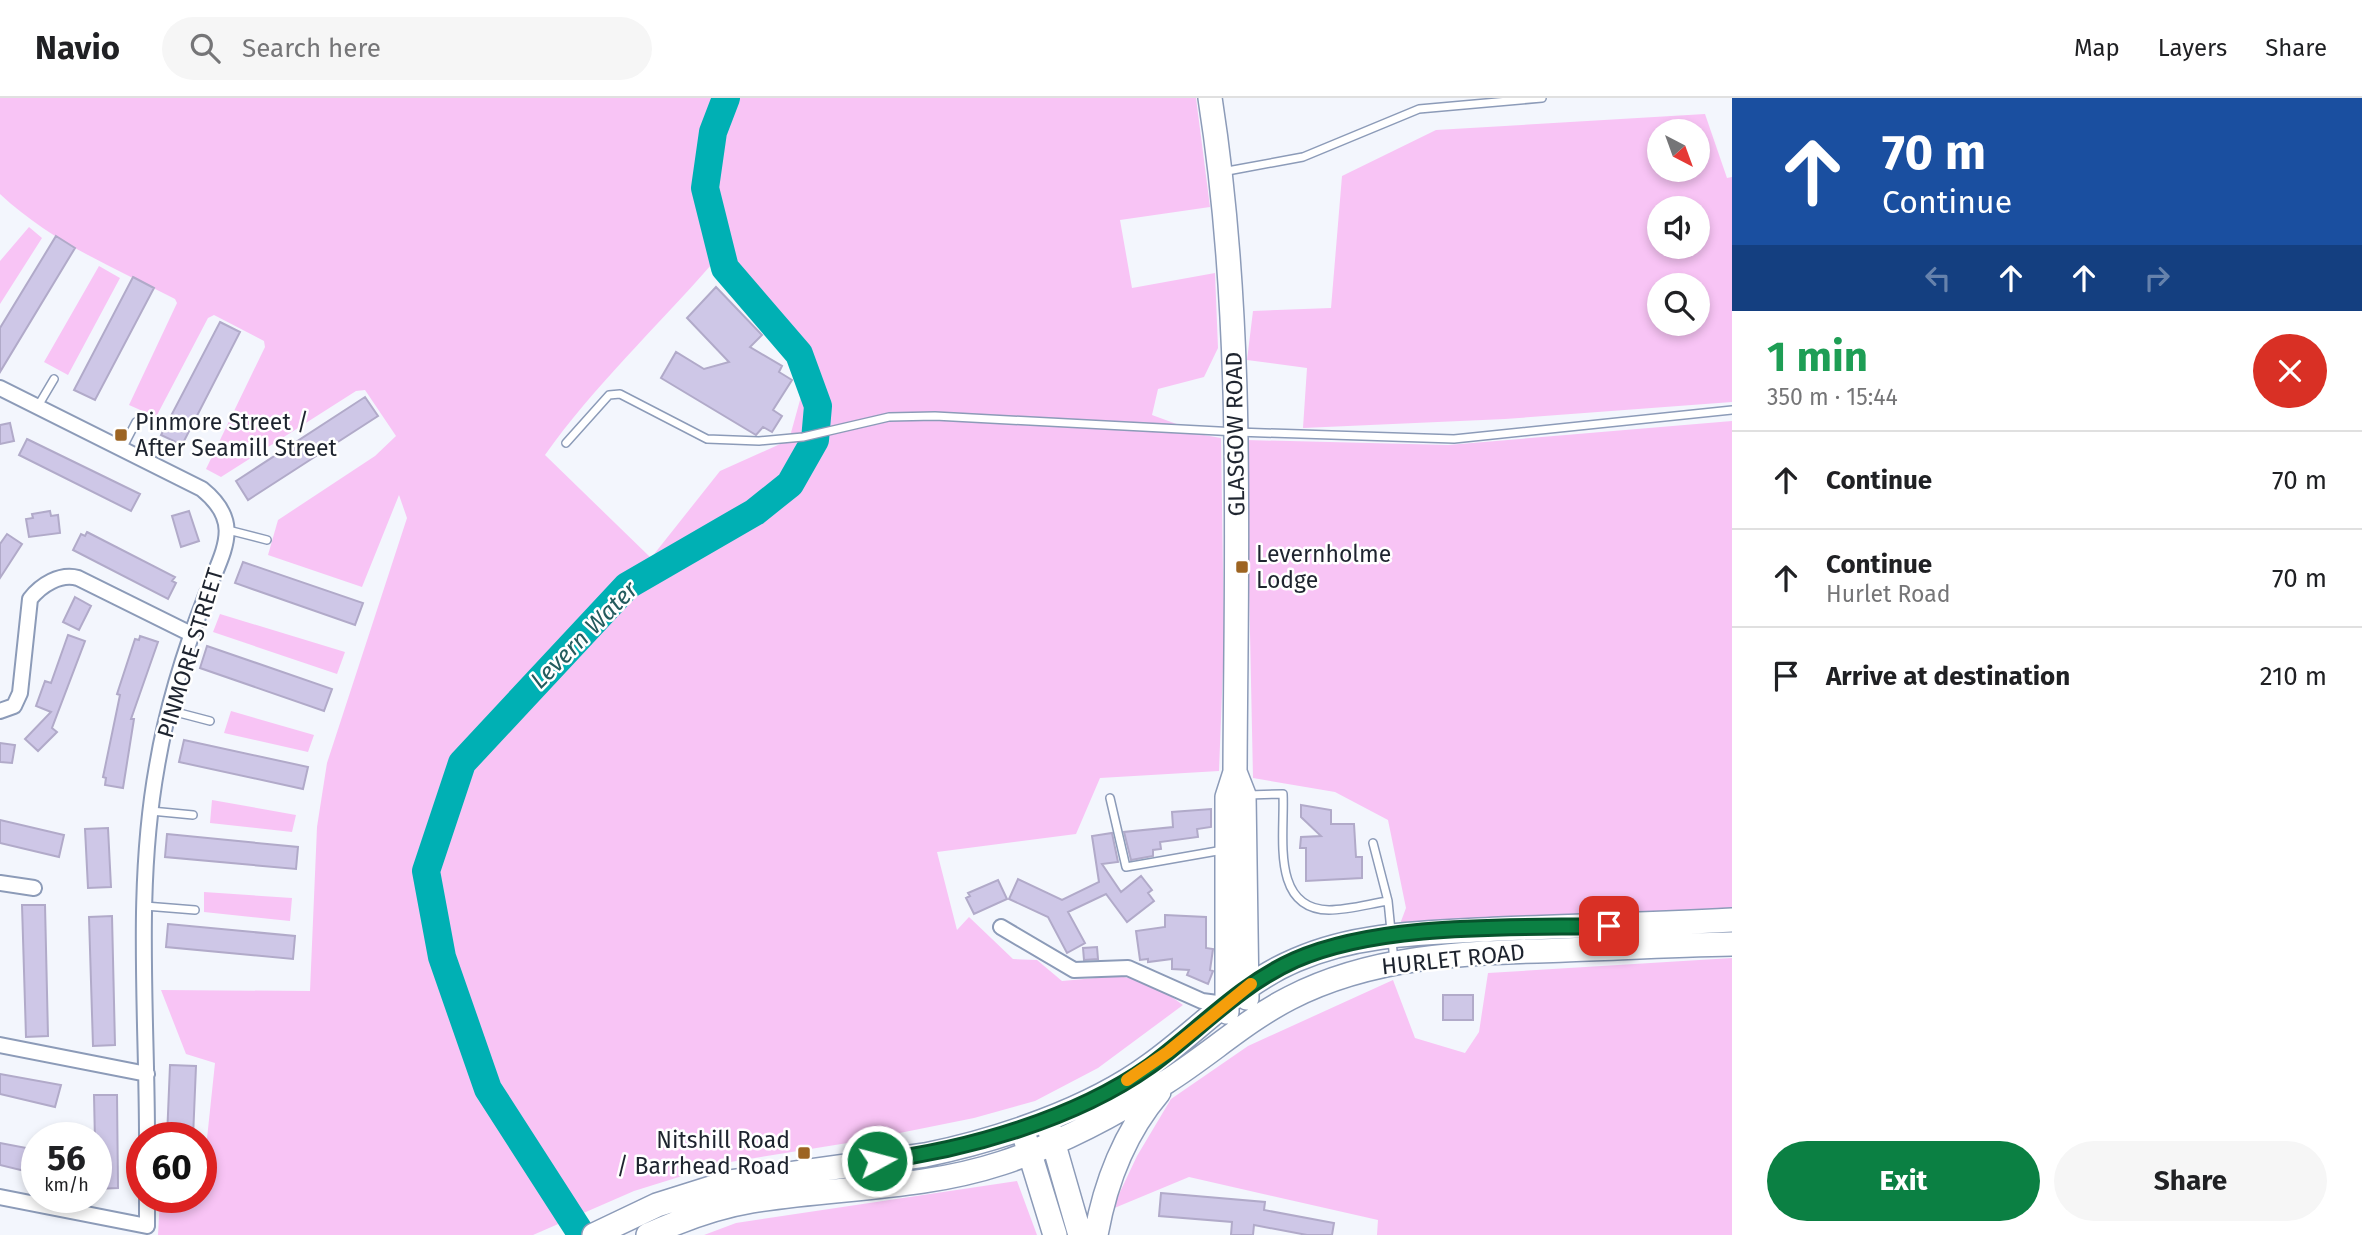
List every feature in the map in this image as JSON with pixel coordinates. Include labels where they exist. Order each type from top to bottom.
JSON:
[{"type":"main road","name":"GLASGOW ROAD","points":[[1210,98],[1222,173],[1233,299],[1237,432],[1235,848],[1225,1004]]},
{"type":"main road","name":"GLASGOW ROAD","points":[[1235,848],[1245,988],[1243,1026]]},
{"type":"main road","name":"HURLET ROAD","points":[[594,1235],[657,1205],[730,1182],[955,1149],[1046,1118],[1109,1091],[1168,1052],[1245,988],[1294,960],[1327,948],[1391,935],[1732,920]]},
{"type":"main road","name":"HURLET ROAD","points":[[657,1231],[750,1202],[917,1184],[957,1176],[1030,1153],[1107,1119],[1168,1081],[1243,1026],[1314,986],[1394,962],[1482,953],[1732,944]]},
{"type":"main road","points":[[1225,1004],[1243,1026]]},
{"type":"main road","points":[[1096,1235],[1101,1206],[1119,1157],[1145,1111],[1168,1081]]},
{"type":"main road","points":[[1046,1118],[1080,1235]]},
{"type":"main road","points":[[1022,1127],[1055,1235]]},
{"type":"main road","points":[[657,1205],[657,1231]]},
{"type":"street","points":[[0,387],[202,489],[220,506],[228,530]]},
{"type":"street","name":"PINMORE STREET","points":[[146,1122],[144,906],[151,811],[168,710],[191,634],[225,545],[228,530]]},
{"type":"street","points":[[0,711],[13,706],[20,693],[30,599],[41,588],[63,577],[78,578],[191,634]]},
{"type":"street","points":[[0,883],[34,888]]},
{"type":"street","points":[[1001,927],[1074,970],[1128,968],[1202,1001],[1225,1004]]},
{"type":"street","points":[[0,1045],[146,1073]]},
{"type":"street","points":[[0,1197],[146,1226],[146,1213]]},
{"type":"lane","points":[[1222,173],[1303,157],[1419,109],[1542,98]]},
{"type":"lane","points":[[37,407],[54,379]]},
{"type":"lane","points":[[566,443],[609,395],[620,394],[707,439],[759,441],[837,431],[889,417],[935,416],[1126,424],[1237,432],[1454,439],[1732,410]]},
{"type":"lane","points":[[122,449],[136,422]]},
{"type":"lane","points":[[228,530],[267,540]]},
{"type":"lane","points":[[168,710],[210,721]]},
{"type":"lane","points":[[1236,796],[1283,794],[1286,882],[1293,896],[1303,903],[1328,910],[1388,901]]},
{"type":"lane","points":[[1110,798],[1126,867],[1235,848]]},
{"type":"lane","points":[[151,811],[193,815]]},
{"type":"lane","points":[[1373,843],[1388,901],[1394,962]]},
{"type":"lane","points":[[144,906],[195,910]]},
{"type":"shaded area","points":[[0,98],[1196,98],[1210,207],[1120,220],[1132,288],[1215,273],[1218,348],[1204,377],[1158,389],[1152,415],[1182,426],[1181,431],[1221,438],[1224,641],[1219,771],[1100,778],[1076,834],[937,852],[957,930],[969,917],[1013,959],[1037,960],[1062,981],[1118,976],[1151,982],[1183,1005],[1098,1068],[1035,1101],[974,1118],[860,1141],[724,1163],[634,1191],[533,1235],[158,1235],[159,1213],[217,1213],[217,1122],[209,1122],[215,1063],[186,1054],[161,990],[310,991],[317,827],[327,763],[407,518],[399,495],[362,587],[268,555],[278,520],[375,456],[396,436],[365,390],[356,391],[221,477],[206,469],[265,347],[264,341],[214,315],[208,318],[156,417],[129,405],[177,303],[175,299],[61,240],[19,211],[0,194]],"holes":[[[711,265],[805,382],[789,440],[720,471],[651,558],[545,455],[605,381]]]},
{"type":"shaded area","points":[[1705,114],[1707,119],[1647,119],[1647,182],[1710,182],[1710,129],[1727,178],[1732,177],[1732,402],[1505,419],[1303,428],[1307,368],[1247,360],[1253,311],[1331,308],[1342,176],[1436,130]]},
{"type":"shaded area","points":[[29,227],[42,238],[0,304],[0,261]]},
{"type":"shaded area","points":[[99,266],[120,278],[68,375],[44,362]]},
{"type":"shaded area","points":[[1732,421],[1732,913],[1400,924],[1406,908],[1388,820],[1335,792],[1253,778],[1246,440],[1448,445]]},
{"type":"shaded area","points":[[220,614],[345,652],[337,674],[213,632]]},
{"type":"shaded area","points":[[231,711],[314,735],[308,752],[224,733]]},
{"type":"shaded area","points":[[212,800],[296,815],[292,832],[210,823]]},
{"type":"shaded area","points":[[204,892],[292,898],[290,921],[204,912]]},
{"type":"shaded area","points":[[1732,958],[1732,1235],[1377,1235],[1378,1220],[1189,1177],[1112,1209],[1137,1156],[1171,1099],[1248,1046],[1393,980],[1415,1038],[1465,1053],[1479,1032],[1488,973]]},
{"type":"shaded area","points":[[1017,1181],[1037,1235],[704,1235],[736,1223]]},
{"type":"building","points":[[56,236],[75,248],[0,372],[0,328]]},
{"type":"building","points":[[133,277],[154,288],[95,400],[74,390]]},
{"type":"building","points":[[716,287],[762,335],[750,347],[782,366],[779,372],[792,380],[773,410],[782,416],[772,432],[763,427],[756,435],[661,378],[676,352],[704,369],[729,362],[687,318]]},
{"type":"building","points":[[220,322],[240,332],[182,445],[161,435]]},
{"type":"building","points":[[365,397],[378,416],[248,500],[236,481]]},
{"type":"building","points":[[10,423],[14,441],[0,444],[0,425]]},
{"type":"building","points":[[27,439],[140,494],[131,511],[19,455]]},
{"type":"building","points":[[50,511],[51,516],[58,515],[60,533],[29,537],[26,519],[33,518],[32,514]]},
{"type":"building","points":[[189,511],[199,541],[181,547],[172,516]]},
{"type":"building","points":[[87,532],[175,577],[172,581],[176,583],[168,599],[73,550],[81,534],[85,536]]},
{"type":"building","points":[[7,534],[22,544],[0,578],[0,544]]},
{"type":"building","points":[[243,562],[363,603],[355,625],[235,583]]},
{"type":"building","points":[[75,597],[91,606],[79,630],[63,622]]},
{"type":"building","points":[[68,635],[85,641],[52,728],[57,732],[38,751],[25,739],[51,712],[36,706],[45,681],[51,683]]},
{"type":"building","points":[[140,636],[158,642],[131,719],[134,719],[123,788],[105,785],[106,778],[103,777],[120,695],[117,694],[135,639],[139,640]]},
{"type":"building","points":[[207,646],[332,689],[324,711],[200,668]]},
{"type":"building","points":[[184,740],[308,767],[303,789],[179,762]]},
{"type":"building","points":[[0,743],[15,745],[12,763],[0,762]]},
{"type":"building","points":[[1301,805],[1331,810],[1331,824],[1354,824],[1356,857],[1362,857],[1362,878],[1306,881],[1306,848],[1300,848],[1301,837],[1321,836],[1301,817]]},
{"type":"building","points":[[1211,809],[1211,827],[1197,829],[1198,837],[1160,842],[1161,849],[1153,850],[1153,856],[1131,860],[1124,832],[1173,827],[1172,812]]},
{"type":"building","points":[[0,820],[64,835],[59,857],[0,843]]},
{"type":"building","points":[[108,828],[111,887],[88,888],[85,829]]},
{"type":"building","points":[[1112,833],[1118,862],[1102,864],[1121,892],[1141,876],[1152,890],[1148,893],[1154,901],[1127,922],[1106,894],[1068,912],[1085,943],[1067,953],[1048,917],[1009,899],[1018,879],[1062,900],[1099,882],[1092,836]]},
{"type":"building","points":[[167,834],[298,847],[296,869],[165,857]]},
{"type":"building","points":[[998,880],[1007,899],[974,914],[966,898],[970,896],[968,893]]},
{"type":"building","points":[[22,905],[45,905],[48,1036],[26,1037]]},
{"type":"building","points":[[1165,915],[1206,917],[1206,948],[1213,949],[1210,970],[1213,971],[1208,984],[1187,975],[1189,970],[1172,969],[1172,959],[1148,962],[1148,959],[1140,960],[1136,931],[1165,927]]},
{"type":"building","points":[[112,916],[115,1045],[93,1046],[89,917]]},
{"type":"building","points":[[168,924],[295,936],[293,959],[166,947]]},
{"type":"building","points":[[1097,947],[1098,959],[1084,960],[1083,948]]},
{"type":"building","points":[[1443,995],[1473,995],[1473,1020],[1443,1020]]},
{"type":"building","points":[[170,1065],[196,1066],[194,1122],[168,1122]]},
{"type":"building","points":[[0,1074],[61,1085],[55,1107],[0,1094]]},
{"type":"building","points":[[94,1095],[117,1095],[118,1188],[112,1188],[112,1122],[95,1122]]},
{"type":"building","points":[[0,1143],[21,1147],[21,1170],[0,1165]]},
{"type":"building","points":[[1161,1193],[1265,1202],[1264,1210],[1334,1223],[1332,1235],[1307,1235],[1254,1225],[1253,1235],[1231,1235],[1232,1222],[1159,1216]]},
{"type":"waterway","name":"Levern Water","points":[[580,1232],[488,1089],[442,957],[426,871],[462,763],[627,586],[755,512],[790,484],[815,440],[818,406],[799,354],[725,268],[705,188],[713,132],[726,98]]},
{"type":"slow traffic","points":[[1127,1080],[1168,1052],[1251,984]]},
{"type":"place","name":"Pinmore Street / After Seamill Street","points":[[121,435]]},
{"type":"place","name":"Levernholme Lodge","points":[[1242,567]]},
{"type":"place","name":"Nitshill Road / Barrhead Road","points":[[804,1153]]},
{"type":"route","points":[[877,1161],[955,1149],[1046,1118],[1109,1091],[1168,1052],[1245,988],[1294,960],[1327,948],[1391,935],[1609,926]]}]
